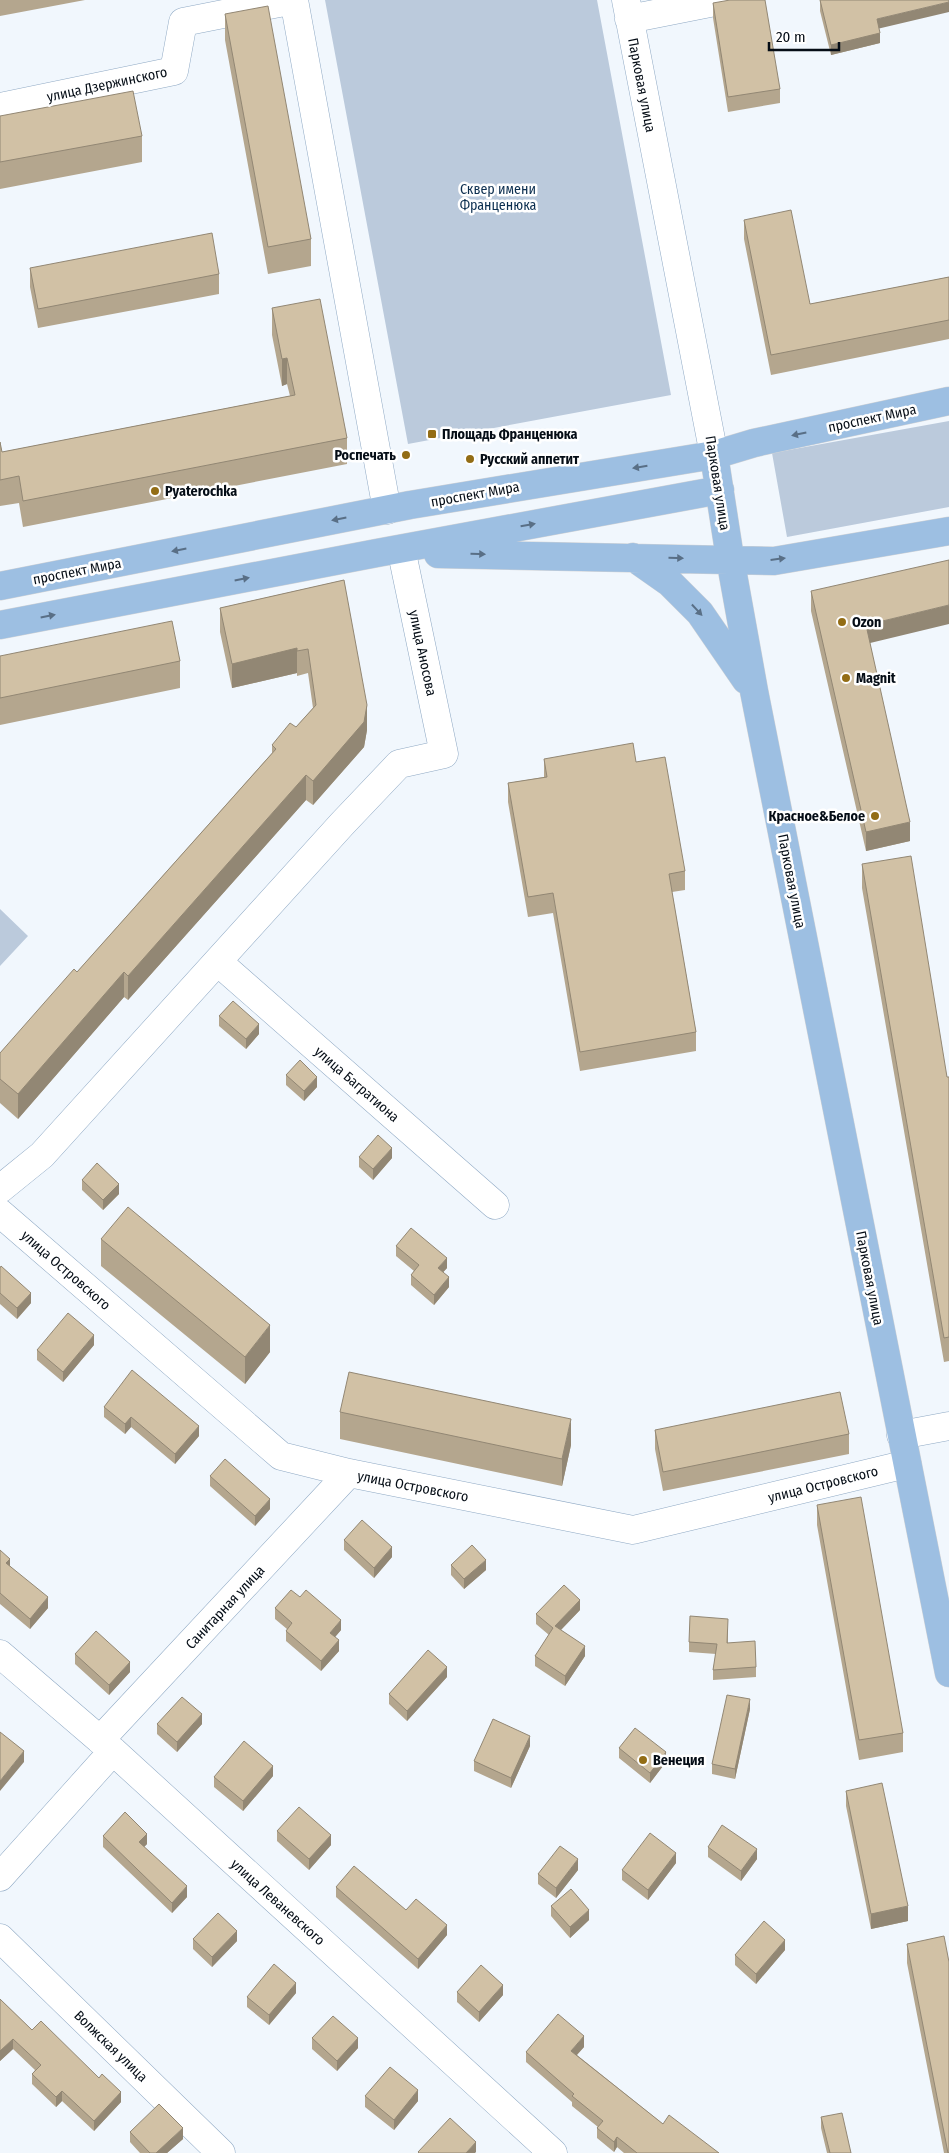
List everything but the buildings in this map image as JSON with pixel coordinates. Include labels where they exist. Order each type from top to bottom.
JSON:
[{"type":"main road","name":"проспект Мира","points":[[0,586],[387,510],[714,455],[754,443],[949,401]]},
{"type":"main road","name":"Парковая улица","points":[[714,455],[754,691],[949,1672]]},
{"type":"main road","points":[[0,625],[720,490]]},
{"type":"main road","points":[[389,553],[730,558],[774,561],[949,531]]},
{"type":"main road","points":[[633,557],[670,583],[700,613],[754,691]]},
{"type":"street","points":[[294,0],[387,510]]},
{"type":"street","name":"улица Дзержинского","points":[[0,107],[174,71],[183,22],[294,0]]},
{"type":"street","points":[[627,9],[725,0]]},
{"type":"street","name":"Парковая улица","points":[[627,9],[714,455]]},
{"type":"street","name":"улица Аносова","points":[[218,962],[342,824],[399,764],[444,754],[389,553]]},
{"type":"street","points":[[0,1189],[42,1155],[218,962]]},
{"type":"street","name":"улица Багратиона","points":[[218,962],[496,1205]]},
{"type":"street","name":"улица Островского","points":[[0,1213],[281,1456],[349,1473],[633,1530],[907,1464]]},
{"type":"street","points":[[901,1435],[949,1426]]},
{"type":"street","name":"Санитарная улица","points":[[0,1877],[106,1746],[349,1473]]},
{"type":"street","name":"улица Леваневского","points":[[0,1654],[106,1746],[553,2153]]},
{"type":"street","name":"Волжская улица","points":[[0,1938],[221,2153]]},
{"type":"green space","name":"Сквер имени Франценюка","points":[[325,0],[597,0],[671,395],[408,444]]},
{"type":"green space","points":[[949,421],[949,507],[787,537],[772,453]]},
{"type":"green space","points":[[0,909],[28,936],[0,966]]},
{"type":"place","name":"Площадь Франценюка","points":[[432,434]]},
{"type":"place","name":"Роспечать","points":[[406,455]]},
{"type":"place","name":"Русский аппетит","points":[[470,459]]},
{"type":"place","name":"Pyaterochka","points":[[155,491]]},
{"type":"place","name":"Ozon","points":[[842,622]]},
{"type":"place","name":"Magnit","points":[[846,678]]},
{"type":"place","name":"Красное&Белое","points":[[875,816]]},
{"type":"place","name":"Венеция","points":[[643,1760]]}]
